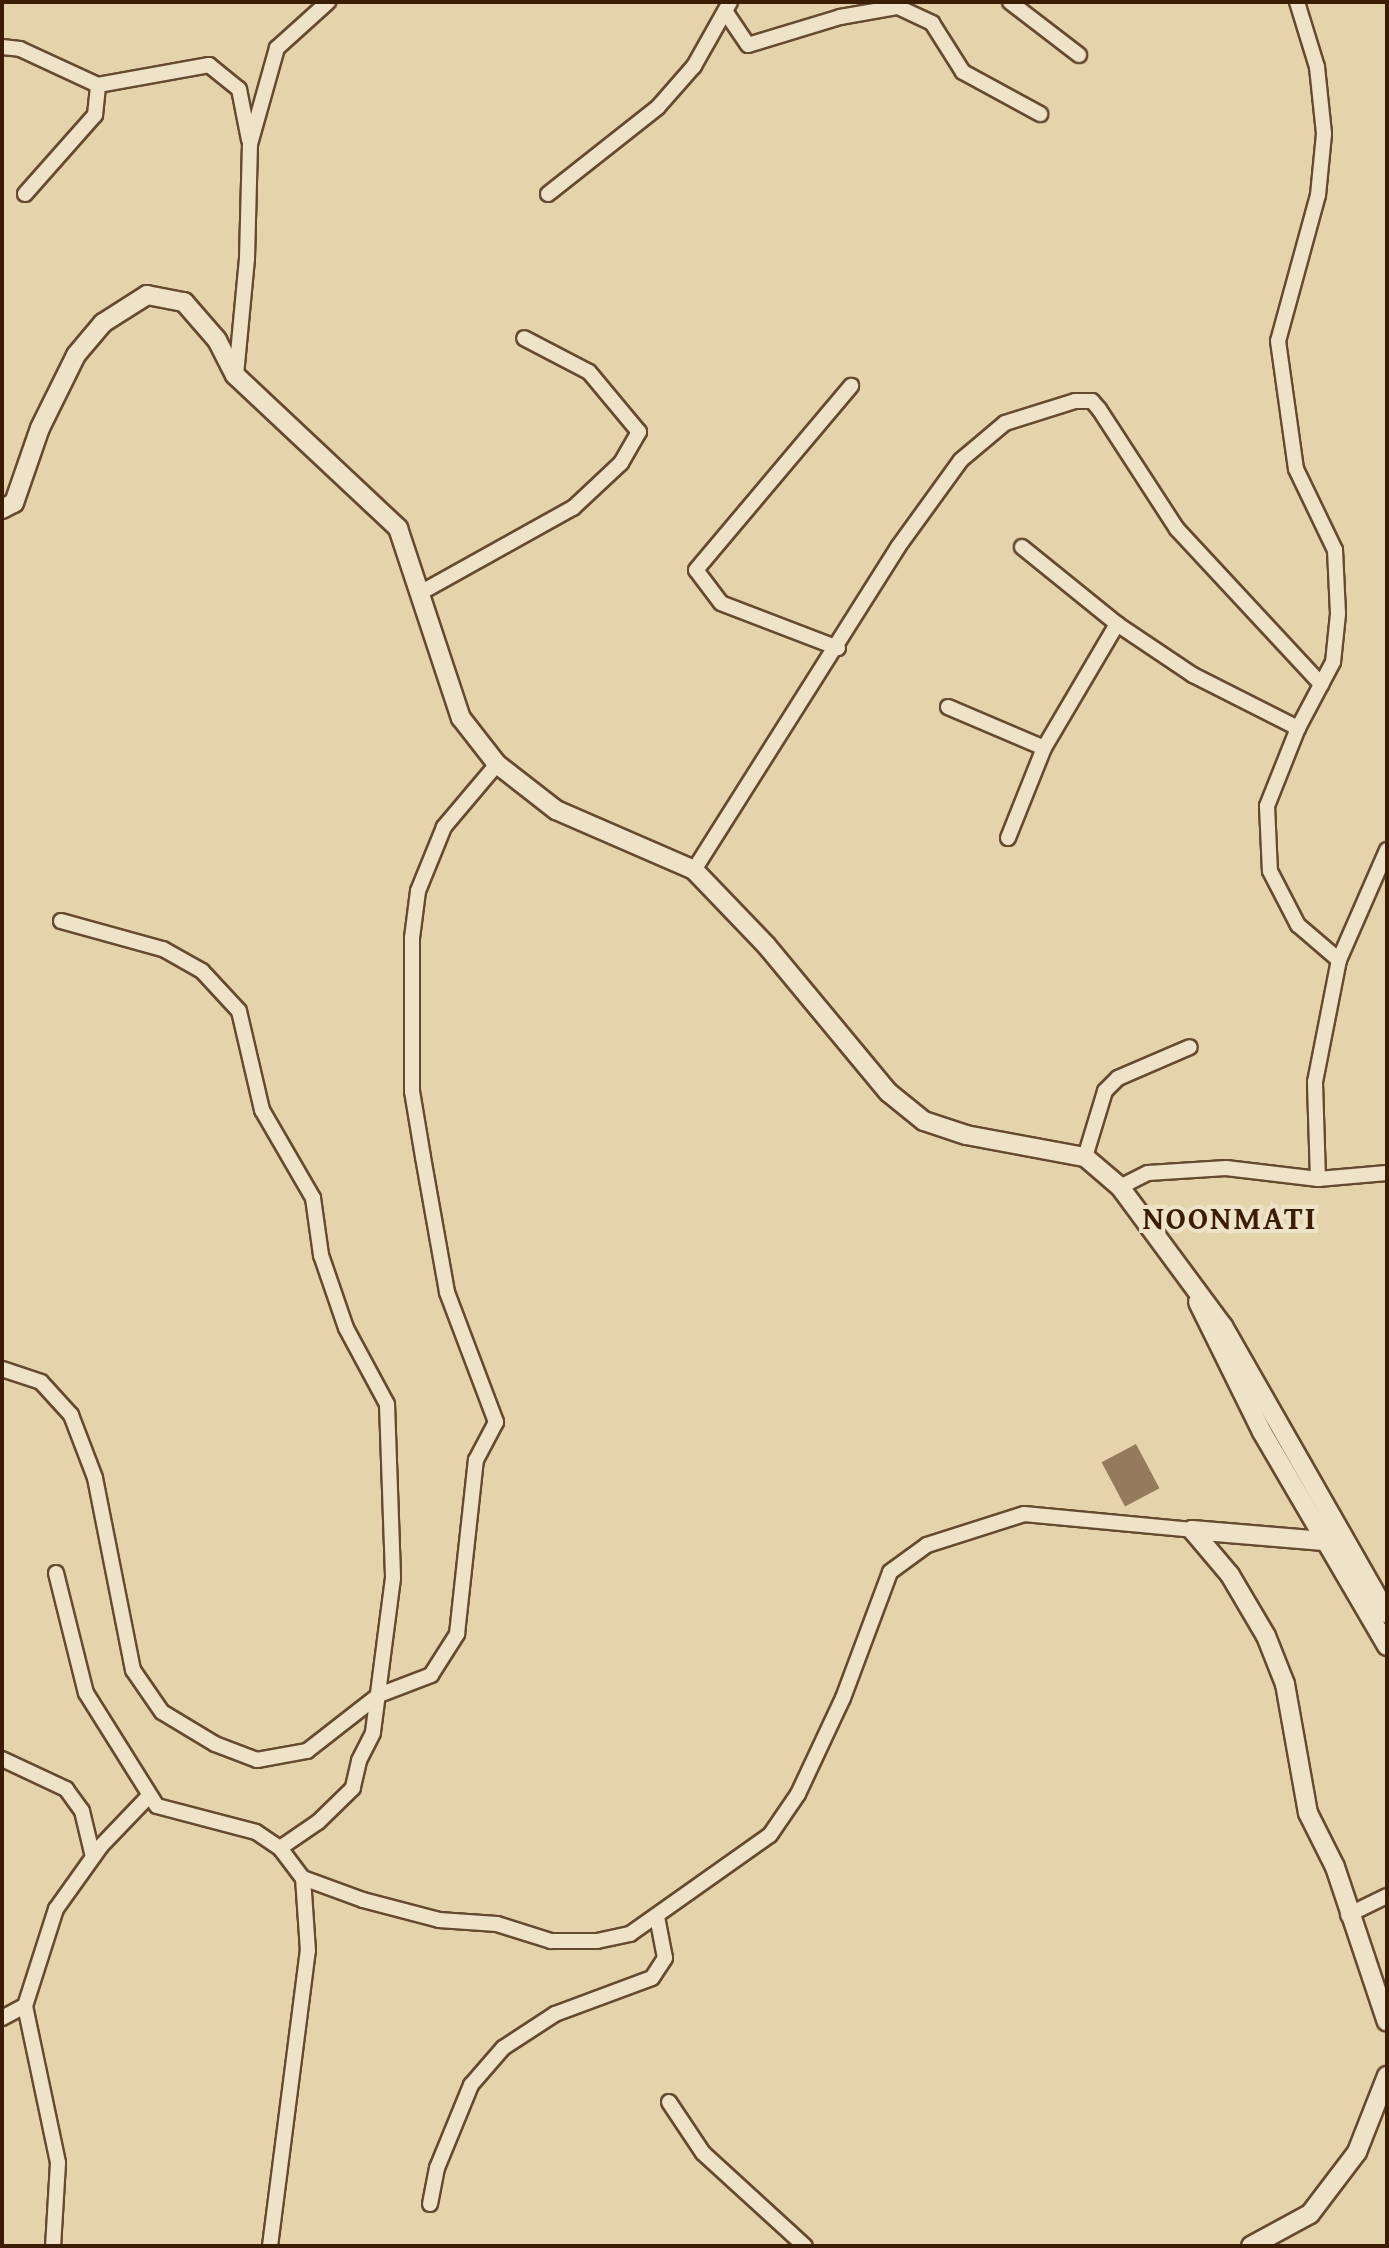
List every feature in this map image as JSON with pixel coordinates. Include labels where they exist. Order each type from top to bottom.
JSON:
[{"type":"street","points":[[250,144],[277,48],[328,2]]},
{"type":"street","points":[[1010,2],[1079,55]]},
{"type":"street","points":[[1297,2],[1317,67],[1324,134],[1318,195],[1278,341],[1296,469],[1335,550],[1338,614],[1333,662],[1298,728],[1267,806],[1270,871],[1298,925],[1339,960]]},
{"type":"street","points":[[729,8],[748,45],[840,17],[898,7],[932,23],[963,72],[1040,114]]},
{"type":"street","points":[[548,194],[658,107],[694,66],[729,8]]},
{"type":"street","points":[[2,47],[20,49],[98,85],[209,65],[239,89],[250,144],[247,258],[235,375]]},
{"type":"street","points":[[25,194],[95,115],[98,85]]},
{"type":"street","points":[[2,509],[14,503],[40,428],[76,355],[103,323],[147,295],[184,302],[217,340],[235,375],[398,528],[461,718],[497,764],[556,810],[694,870],[766,945],[888,1092],[924,1121],[966,1135],[1085,1157],[1120,1187],[1223,1326],[1387,1613]]},
{"type":"street","points":[[420,593],[573,508],[621,463],[639,432],[589,372],[524,338]]},
{"type":"street","points":[[838,648],[721,603],[696,570],[851,386]]},
{"type":"street","points":[[694,870],[838,648],[898,547],[981,440],[1005,423],[1075,401],[1092,401],[1177,529],[1321,684]]},
{"type":"street","points":[[1022,547],[1117,624],[1193,675],[1298,728]]},
{"type":"street","points":[[1008,838],[1044,748],[1117,624]]},
{"type":"street","points":[[948,707],[1044,748]]},
{"type":"street","points":[[2,1369],[41,1382],[71,1415],[95,1478],[133,1670],[162,1712],[215,1744],[257,1760],[307,1751],[379,1695],[431,1675],[457,1634],[476,1460],[496,1422],[447,1292],[425,1172],[412,1091],[412,938],[418,891],[444,827],[497,764]]},
{"type":"street","points":[[1318,1179],[1315,1082],[1339,960],[1387,850]]},
{"type":"street","points":[[61,921],[163,949],[202,971],[239,1011],[262,1110],[313,1198],[321,1255],[346,1328],[387,1404],[393,1578],[373,1733],[359,1761],[353,1788],[318,1822],[280,1848]]},
{"type":"street","points":[[1085,1157],[1105,1091],[1118,1078],[1190,1047]]},
{"type":"street","points":[[1120,1187],[1148,1173],[1226,1168],[1318,1179],[1387,1173]]},
{"type":"street","points":[[1195,1292],[1205,1326],[1324,1541],[1387,1646]]},
{"type":"street","points":[[56,1573],[86,1693],[157,1806],[256,1832],[280,1848],[303,1878],[363,1900],[439,1920],[497,1924],[551,1941],[597,1941],[630,1934],[770,1835],[798,1794],[843,1698],[890,1572],[927,1545],[1024,1514],[1324,1541]]},
{"type":"street","points":[[1192,1530],[1230,1575],[1266,1636],[1285,1684],[1308,1813],[1335,1867],[1348,1915],[1387,2022]]},
{"type":"street","points":[[2,1759],[66,1789],[82,1811],[93,1857]]},
{"type":"street","points":[[53,2246],[58,2163],[25,2006],[56,1909],[93,1857],[149,1796]]},
{"type":"street","points":[[270,2246],[308,1951],[303,1878]]},
{"type":"street","points":[[1348,1915],[1387,1896]]},
{"type":"street","points":[[430,2204],[437,2168],[471,2085],[503,2048],[555,2014],[652,1978],[665,1958],[657,1917]]},
{"type":"street","points":[[2,2018],[25,2006]]},
{"type":"street","points":[[1251,2246],[1310,2214],[1357,2152],[1387,2076]]},
{"type":"street","points":[[669,2102],[703,2153],[805,2246]]},
{"type":"building","points":[[1136,1444],[1159,1488],[1125,1506],[1102,1462]]},
{"type":"district","name":"NOONMATI","points":[[1230,1218]]}]
